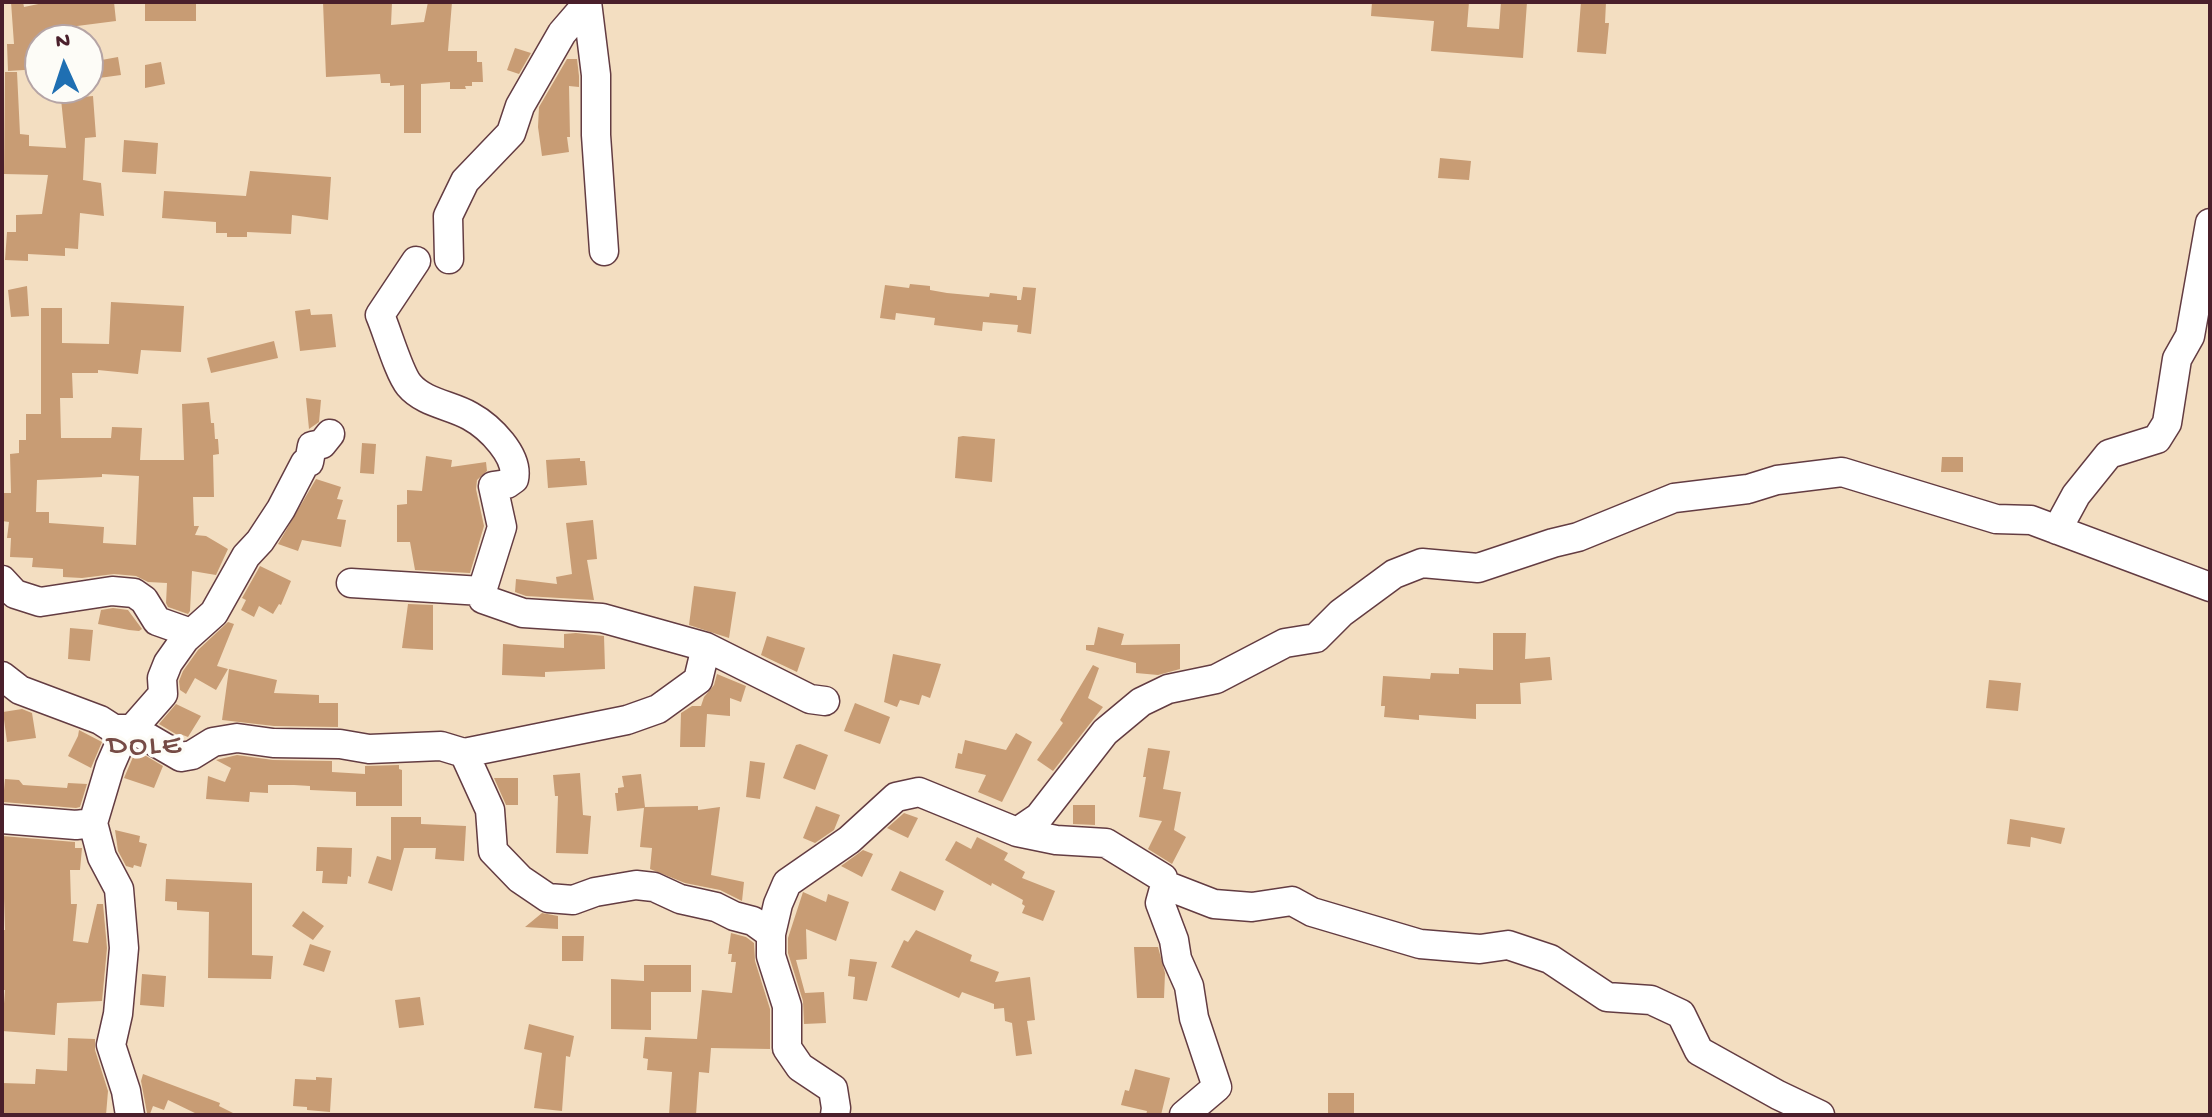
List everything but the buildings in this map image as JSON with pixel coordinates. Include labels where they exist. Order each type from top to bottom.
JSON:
[{"type":"street","points":[[587,3],[596,75],[596,135],[604,251]]},
{"type":"street","points":[[449,259],[448,216],[465,181],[511,133],[520,106],[562,33],[587,3]]},
{"type":"street","points":[[2057,530],[2076,495],[2109,454],[2157,439],[2167,423],[2177,359],[2190,336],[2210,223]]},
{"type":"street","points":[[416,261],[380,315],[408,384],[429,400],[472,417],[507,448],[516,471],[514,479],[507,484],[493,486],[502,527],[482,591],[483,599],[523,613],[602,618],[706,647],[810,699],[825,701]]},
{"type":"street","points":[[130,1115],[126,1091],[111,1045],[118,1014],[124,948],[119,889],[102,857],[93,823],[120,743],[163,694],[162,678],[168,663],[191,633],[214,613],[246,556],[260,541],[281,509],[291,485],[305,463],[309,462],[312,446],[322,444],[330,434]]},
{"type":"street","points":[[1017,832],[1039,817],[1105,732],[1141,702],[1168,689],[1216,679],[1285,643],[1316,638],[1341,613],[1394,574],[1422,563],[1478,568],[1578,537],[1674,498],[1748,489],[1777,480],[1842,472],[1996,519],[2031,520],[2210,587]]},
{"type":"street","points":[[2,580],[15,594],[40,602],[112,591],[134,593],[144,600],[157,621],[191,633]]},
{"type":"street","points":[[351,583],[482,591]]},
{"type":"street","points":[[2,676],[20,690],[100,720],[114,729],[133,729],[181,757],[192,755],[213,742],[237,738],[273,743],[340,744],[369,749],[441,746],[464,753],[612,723],[658,709],[698,680],[706,647]]},
{"type":"street","points":[[464,753],[490,810],[493,851],[520,879],[548,898],[573,900],[595,892],[636,885],[654,887],[680,899],[716,907],[753,921],[771,934]]},
{"type":"street","points":[[835,1115],[833,1089],[800,1067],[787,1048],[787,1006],[771,956],[771,934],[778,904],[787,883],[849,840],[896,797],[919,792],[1017,832],[1056,840],[1106,843],[1163,878],[1165,885],[1160,903],[1174,940],[1177,959],[1189,986],[1194,1018],[1217,1087],[1184,1115]]},
{"type":"street","points":[[2,819],[76,825],[93,823]]},
{"type":"street","points":[[1165,885],[1214,904],[1252,907],[1292,901],[1312,912],[1420,944],[1480,949],[1508,945],[1550,959],[1607,997],[1651,1000],[1681,1014],[1699,1051],[1820,1115]]},
{"type":"district","name":"DOLE","points":[[145,748]]}]
